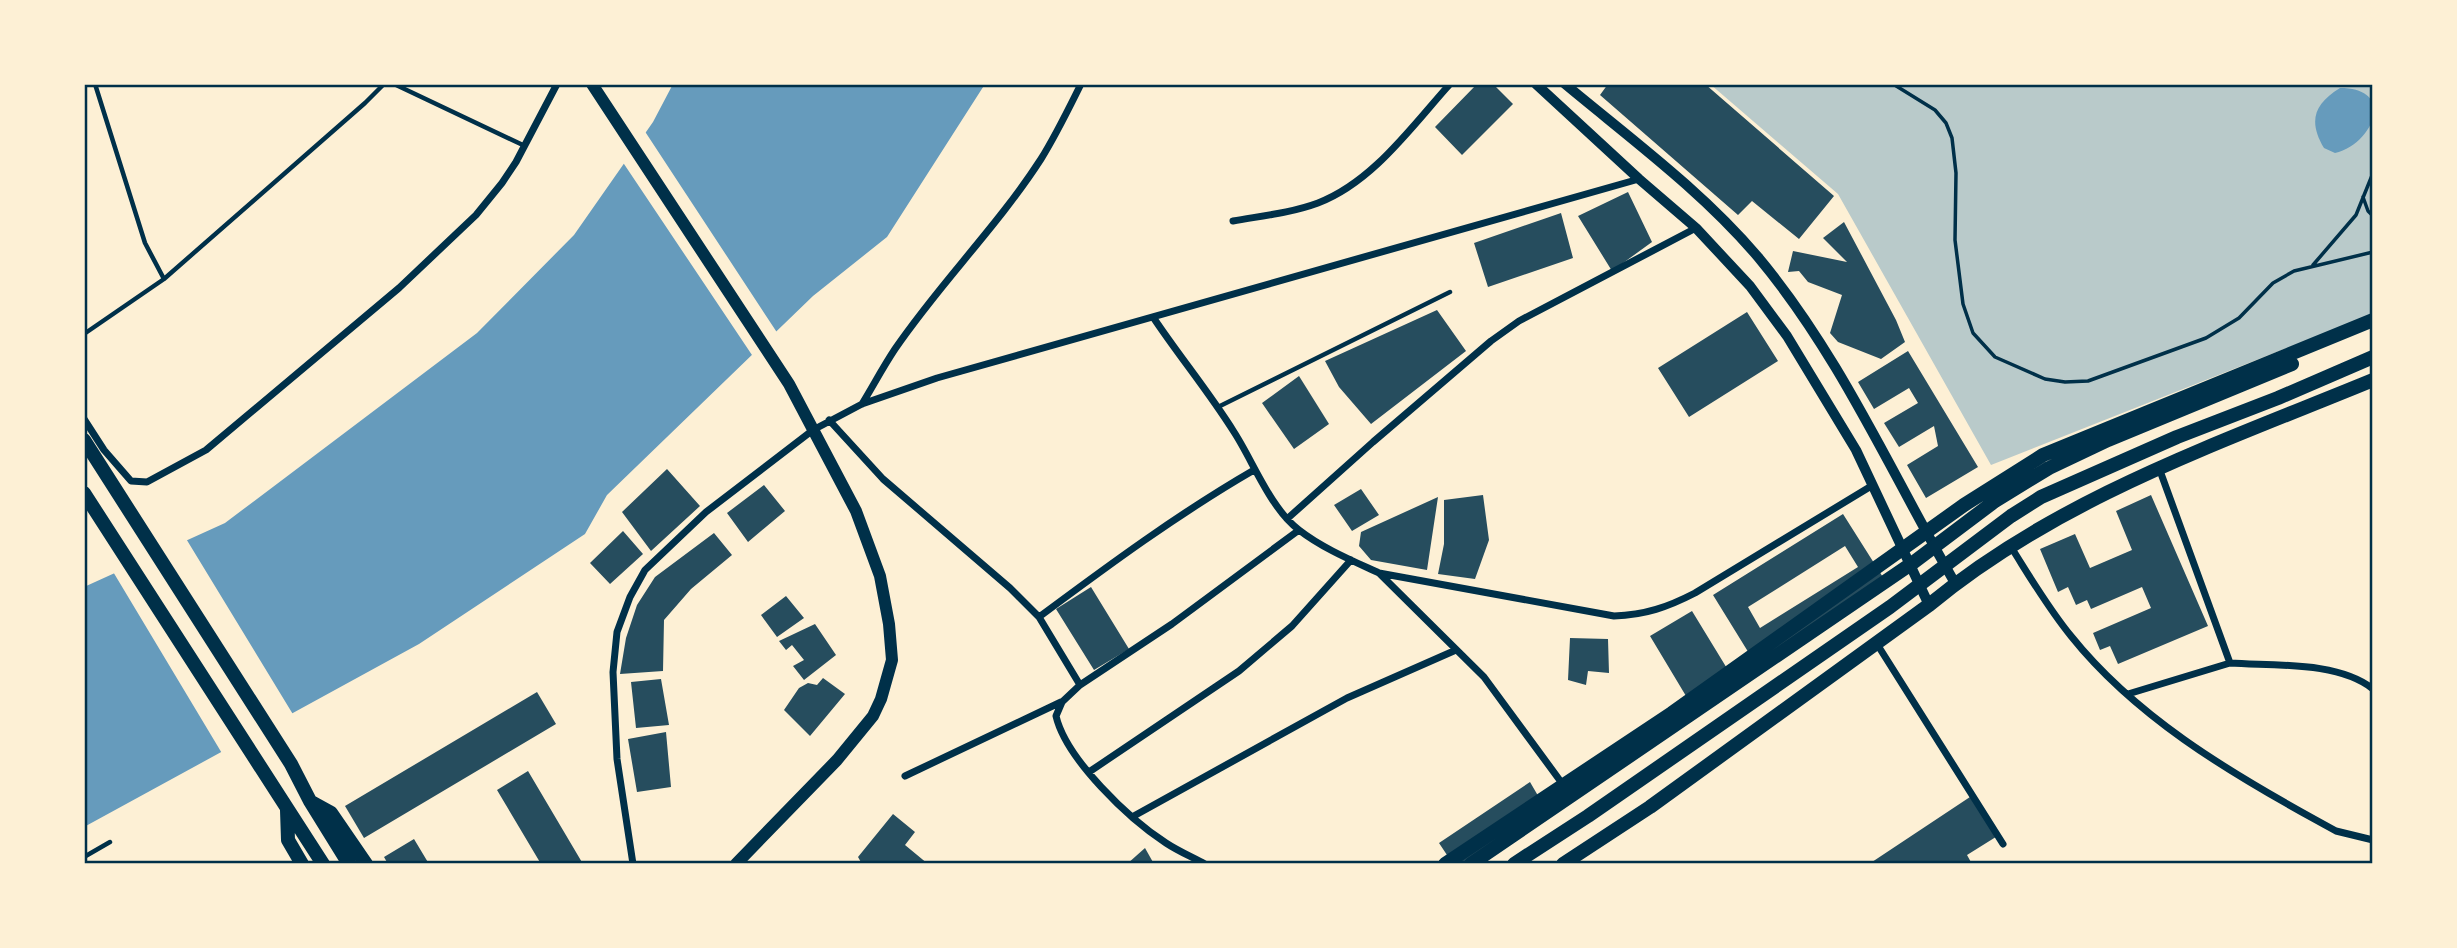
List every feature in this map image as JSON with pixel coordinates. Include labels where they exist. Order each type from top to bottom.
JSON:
[{"type":"main road","points":[[594,86],[789,384],[856,511],[880,576],[891,660],[881,699],[866,726],[837,760],[736,864]]},
{"type":"main road","points":[[1446,864],[1683,705],[1964,505],[2043,456],[2373,320]]},
{"type":"main road","points":[[1471,864],[1914,562],[1995,501],[2049,468],[2119,435],[2373,328]]},
{"type":"main road","points":[[1514,864],[1588,816],[1889,607],[2011,516],[2041,497],[2177,437],[2373,357]]},
{"type":"main road","points":[[1563,864],[1650,807],[1929,605],[1955,583],[2070,510],[2159,468],[2373,380]]},
{"type":"main road","points":[[84,440],[291,764],[310,802],[349,864]]},
{"type":"main road","points":[[84,493],[323,864]]},
{"type":"main road","points":[[310,802],[331,813],[366,864]]},
{"type":"main road","points":[[287,809],[288,840],[302,864]]},
{"type":"street","points":[[84,419],[104,450],[131,481],[147,482],[206,450],[399,288],[476,215],[502,183],[557,84]]},
{"type":"street","points":[[862,404],[899,343],[986,235],[1041,160],[1081,84]]},
{"type":"street","points":[[1233,221],[1283,213],[1319,203],[1350,185],[1380,161],[1450,84]]},
{"type":"street","points":[[1536,84],[1696,228],[1750,286],[1787,336],[1850,440],[1929,605]]},
{"type":"street","points":[[1565,84],[1720,216],[1758,257],[1799,310],[1842,376],[1955,583]]},
{"type":"street","points":[[633,864],[617,759],[613,672],[617,632],[630,597],[645,570],[706,512],[813,430],[862,404],[937,378],[1639,179]]},
{"type":"street","points":[[1287,519],[1500,334],[1519,321],[1696,228]]},
{"type":"street","points":[[1153,317],[1234,432],[1254,470],[1287,519],[1299,530],[1350,560],[1379,573],[1614,616],[1640,615],[1667,607],[1695,593],[1873,485]]},
{"type":"street","points":[[829,420],[883,479],[1010,588],[1039,617],[1080,685]]},
{"type":"street","points":[[2159,468],[2230,663]]},
{"type":"street","points":[[1039,617],[1141,541],[1254,470]]},
{"type":"street","points":[[905,776],[1062,702],[1080,685],[1182,617],[1299,530]]},
{"type":"street","points":[[2011,547],[2048,606],[2072,637],[2157,721],[2293,808],[2336,831],[2373,840]]},
{"type":"street","points":[[1089,772],[1239,671],[1292,626],[1350,560]]},
{"type":"street","points":[[1379,573],[1484,677],[1564,786]]},
{"type":"street","points":[[1876,643],[2003,844]]},
{"type":"street","points":[[1132,817],[1347,698],[1456,650]]},
{"type":"street","points":[[2128,694],[2230,663],[2331,669],[2348,673],[2373,689]]},
{"type":"street","points":[[1062,702],[1056,716],[1059,727],[1089,772],[1132,817],[1165,842],[1205,864]]},
{"type":"lane","points":[[95,84],[145,243],[164,279]]},
{"type":"lane","points":[[84,334],[164,279],[384,84]]},
{"type":"lane","points":[[394,84],[524,146]]},
{"type":"lane","points":[[1217,408],[1450,292]]},
{"type":"lane","points":[[84,857],[110,842]]},
{"type":"path","points":[[1893,84],[1936,110],[1946,123],[1952,138],[1956,173],[1955,240],[1963,304],[1973,333],[1995,358],[2045,379],[2088,381],[2206,338],[2239,318],[2273,284],[2294,271],[2373,252]]},
{"type":"path","points":[[2312,267],[2356,215],[2373,173]]},
{"type":"path","points":[[2363,197],[2373,216]]},
{"type":"shaded area","points":[[1710,84],[2373,84],[2373,314],[1991,465],[1838,194]]},
{"type":"water","points":[[673,84],[985,84],[887,237],[813,296],[607,495],[585,534],[419,644],[84,827],[84,587],[225,523],[477,333],[574,235],[653,122]]},
{"type":"water","points":[[2340,88],[2358,90],[2369,97],[2374,106],[2373,118],[2360,139],[2335,153],[2324,148],[2315,121],[2324,100]]},
{"type":"pier","points":[[644,130],[778,334],[754,358],[622,161]]},
{"type":"pier","points":[[185,537],[294,716],[223,755],[112,570]]},
{"type":"building","points":[[1477,84],[1493,84],[1513,104],[1462,155],[1435,127]]},
{"type":"building","points":[[1608,84],[1705,84],[1834,196],[1799,239],[1752,201],[1738,215],[1600,95]]},
{"type":"building","points":[[1628,192],[1652,242],[1612,271],[1578,216]]},
{"type":"building","points":[[1561,213],[1573,258],[1488,287],[1474,243]]},
{"type":"building","points":[[1844,222],[1905,342],[1881,359],[1838,342],[1830,333],[1842,295],[1808,282],[1799,271],[1788,272],[1793,251],[1847,262],[1823,238]]},
{"type":"building","points":[[1437,310],[1466,351],[1371,424],[1339,387],[1325,361]]},
{"type":"building","points":[[1747,312],[1778,361],[1689,417],[1658,368]]},
{"type":"building","points":[[1908,351],[1978,467],[1926,498],[1907,465],[1938,446],[1934,426],[1899,447],[1884,423],[1918,403],[1909,388],[1874,409],[1858,382]]},
{"type":"building","points":[[1299,376],[1329,424],[1294,449],[1262,403]]},
{"type":"building","points":[[667,469],[700,506],[651,551],[622,512]]},
{"type":"building","points":[[764,485],[785,511],[748,542],[727,513]]},
{"type":"building","points":[[1361,489],[1379,515],[1352,531],[1334,505]]},
{"type":"building","points":[[1483,495],[1489,540],[1475,579],[1438,574],[1444,544],[1444,500]]},
{"type":"building","points":[[2151,495],[2208,626],[2118,664],[2110,646],[2100,650],[2093,633],[2151,608],[2142,587],[2091,609],[2087,600],[2076,605],[2068,587],[2058,592],[2040,549],[2075,534],[2090,568],[2132,550],[2116,511]]},
{"type":"building","points":[[1438,497],[1427,570],[1371,560],[1359,546],[1361,532]]},
{"type":"building","points":[[1843,514],[1886,582],[1755,663],[1713,595]],"holes":[[[1845,546],[1858,567],[1760,628],[1748,607]]]},
{"type":"building","points":[[623,531],[643,554],[610,584],[590,563]]},
{"type":"building","points":[[714,533],[732,555],[691,589],[664,620],[663,671],[620,674],[626,638],[637,605],[655,577]]},
{"type":"building","points":[[1091,587],[1129,649],[1094,670],[1056,609]]},
{"type":"building","points":[[786,596],[804,618],[777,637],[761,615]]},
{"type":"building","points":[[1692,611],[1728,670],[1686,696],[1650,636]]},
{"type":"building","points":[[815,624],[836,655],[804,680],[793,666],[804,660],[792,645],[786,650],[779,641]]},
{"type":"building","points":[[1570,638],[1608,639],[1609,673],[1588,671],[1586,685],[1568,680]]},
{"type":"building","points":[[823,678],[845,694],[810,736],[784,710],[799,688],[808,683],[817,685]]},
{"type":"building","points":[[661,679],[669,725],[636,728],[631,682]]},
{"type":"building","points":[[537,692],[556,724],[364,838],[345,806]]},
{"type":"building","points":[[666,732],[671,787],[637,792],[628,739]]},
{"type":"building","points":[[528,771],[583,864],[541,864],[497,790]]},
{"type":"building","points":[[1530,782],[1544,806],[1462,864],[1453,864],[1439,843]]},
{"type":"building","points":[[1973,795],[1999,835],[1967,855],[1972,864],[1869,864]]},
{"type":"building","points":[[893,814],[915,832],[905,845],[928,864],[862,864],[858,857]]},
{"type":"building","points":[[414,839],[429,864],[388,864],[384,857]]},
{"type":"building","points":[[1145,848],[1154,864],[1127,864]]}]
